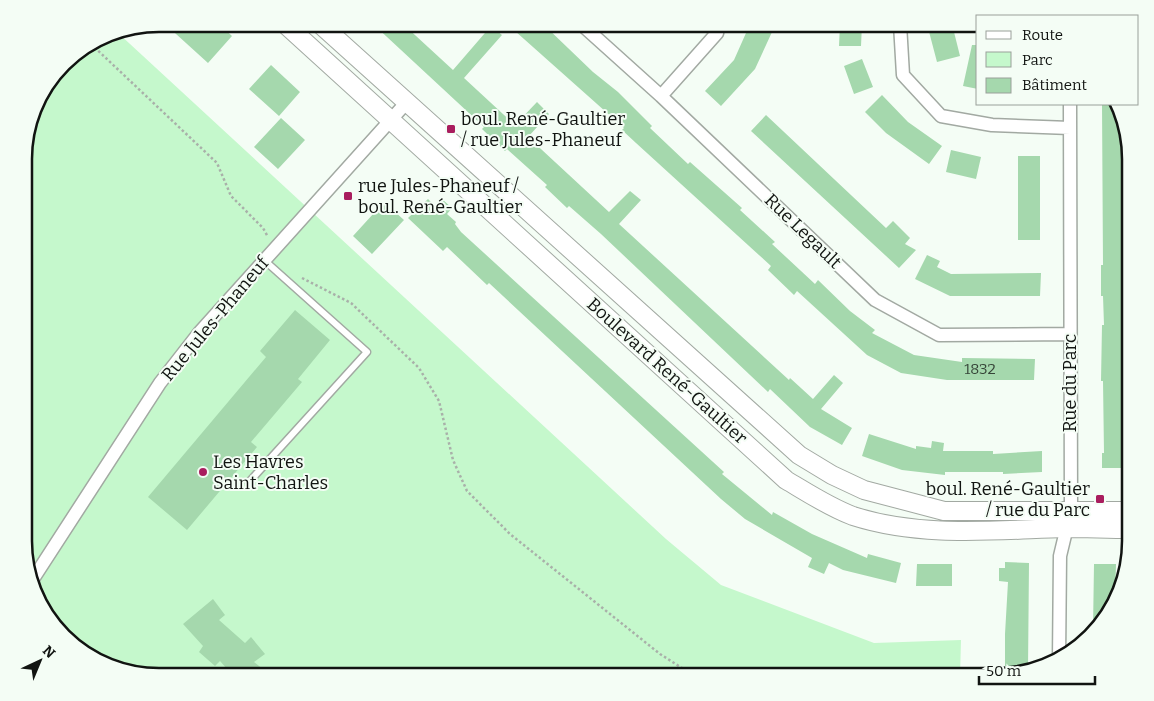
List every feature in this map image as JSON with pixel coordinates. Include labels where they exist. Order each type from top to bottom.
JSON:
[{"type":"street","name":"Rue Legault","points":[[595,32],[875,300],[939,335],[1070,334]]},
{"type":"street","points":[[661,96],[717,32]]},
{"type":"street","points":[[900,32],[903,75],[941,116],[992,125],[1070,128]]},
{"type":"street","name":"Boulevard René-Gaultier","points":[[295,33],[786,480],[818,500],[852,515],[885,524],[918,529],[964,532],[1066,528],[1121,529]]},
{"type":"street","name":"Boulevard René-Gaultier","points":[[330,33],[799,455],[832,475],[864,490],[944,511],[1121,511]]},
{"type":"street","name":"Rue Jules-Phaneuf","points":[[37,574],[160,383],[199,333],[406,103]]},
{"type":"street","name":"Rue du Parc","points":[[1059,650],[1060,556],[1072,510],[1070,105]]},
{"type":"lane","points":[[249,482],[367,352],[264,260]]},
{"type":"path","points":[[97,50],[217,163],[230,196],[263,228],[275,248]]},
{"type":"path","points":[[296,273],[351,303],[419,368],[439,401],[453,460],[466,491],[510,534],[660,654],[682,668]]},
{"type":"green space","points":[[123,38],[666,539],[721,585],[874,643],[961,640],[960,668],[160,668],[127,664],[111,659],[96,651],[76,637],[54,612],[42,590],[37,574],[32,541],[32,160],[37,127],[42,111],[54,89],[76,64],[89,54],[111,42]]},
{"type":"building","points":[[746,32],[772,32],[755,69],[721,106],[705,91],[734,60]]},
{"type":"building","points":[[840,32],[862,32],[861,46],[839,46]]},
{"type":"building","points":[[929,32],[954,32],[960,56],[937,62]]},
{"type":"building","points":[[175,33],[229,33],[232,36],[208,63]]},
{"type":"building","points":[[382,33],[412,33],[453,70],[485,33],[499,33],[502,35],[464,78],[515,125],[537,102],[549,114],[528,137],[609,212],[630,191],[641,200],[619,224],[789,380],[790,378],[813,399],[834,375],[843,383],[821,409],[852,428],[842,445],[810,427],[770,389],[768,392],[601,234],[569,206],[567,208],[545,187],[547,185],[507,149],[505,151],[482,129],[484,127]]},
{"type":"building","points":[[517,33],[552,33],[593,72],[618,92],[652,126],[650,128],[688,164],[690,162],[742,208],[740,210],[775,242],[772,244],[815,284],[818,280],[850,311],[875,330],[872,333],[914,355],[962,362],[962,358],[1035,359],[1034,380],[947,380],[901,373],[867,355],[797,291],[794,295],[768,270],[771,266],[622,130],[624,128]]},
{"type":"building","points":[[972,45],[976,45],[976,89],[963,86]]},
{"type":"building","points":[[862,59],[873,87],[854,94],[844,66]]},
{"type":"building","points":[[271,65],[300,92],[279,116],[249,89]]},
{"type":"building","points":[[882,95],[908,122],[942,146],[929,164],[886,133],[865,112]]},
{"type":"building","points":[[1102,105],[1109,105],[1115,119],[1121,151],[1121,468],[1102,468],[1102,453],[1104,453],[1103,381],[1101,381],[1102,325],[1104,325],[1103,296],[1101,296],[1101,265],[1103,265]]},
{"type":"building","points":[[766,115],[886,228],[893,221],[910,238],[905,244],[916,250],[899,268],[751,131]]},
{"type":"building","points":[[281,118],[305,140],[278,169],[254,147]]},
{"type":"building","points":[[951,150],[981,157],[976,179],[946,172]]},
{"type":"building","points":[[1018,156],[1040,156],[1040,240],[1018,240]]},
{"type":"building","points":[[428,199],[435,206],[442,199],[452,208],[447,214],[456,222],[455,224],[461,232],[724,472],[722,474],[772,515],[773,512],[812,534],[867,558],[868,554],[901,563],[896,583],[843,570],[829,563],[824,574],[808,567],[812,558],[745,519],[721,499],[489,283],[487,285],[447,247],[443,251],[408,218]]},
{"type":"building","points":[[384,202],[404,220],[372,254],[353,236]]},
{"type":"building","points":[[927,255],[940,261],[937,267],[951,274],[1041,273],[1040,296],[950,296],[915,279]]},
{"type":"building","points":[[295,310],[330,340],[298,379],[302,382],[251,442],[257,447],[187,530],[148,497],[266,357],[260,351]]},
{"type":"building","points":[[869,434],[916,449],[916,446],[931,448],[932,441],[944,443],[943,451],[993,451],[993,454],[1042,451],[1042,472],[1003,474],[1003,472],[945,472],[945,475],[902,470],[862,456]]},
{"type":"building","points":[[1005,562],[1029,563],[1028,664],[1005,668],[1008,582],[999,581],[999,568],[1005,568]]},
{"type":"building","points":[[917,564],[952,564],[952,586],[916,586]]},
{"type":"building","points":[[1094,564],[1116,564],[1115,582],[1108,598],[1093,621]]},
{"type":"building","points":[[213,599],[225,615],[219,620],[245,643],[251,637],[265,654],[254,662],[262,668],[226,668],[220,661],[215,666],[199,652],[203,646],[183,624]]},
{"type":"place","name":"boul. René-Gaultier / rue Jules-Phaneuf","points":[[451,129]]},
{"type":"place","name":"rue Jules-Phaneuf / boul. René-Gaultier","points":[[348,196]]},
{"type":"place","name":"Les Havres Saint-Charles","points":[[203,472]]},
{"type":"place","name":"boul. René-Gaultier / rue du Parc","points":[[1100,499]]}]
